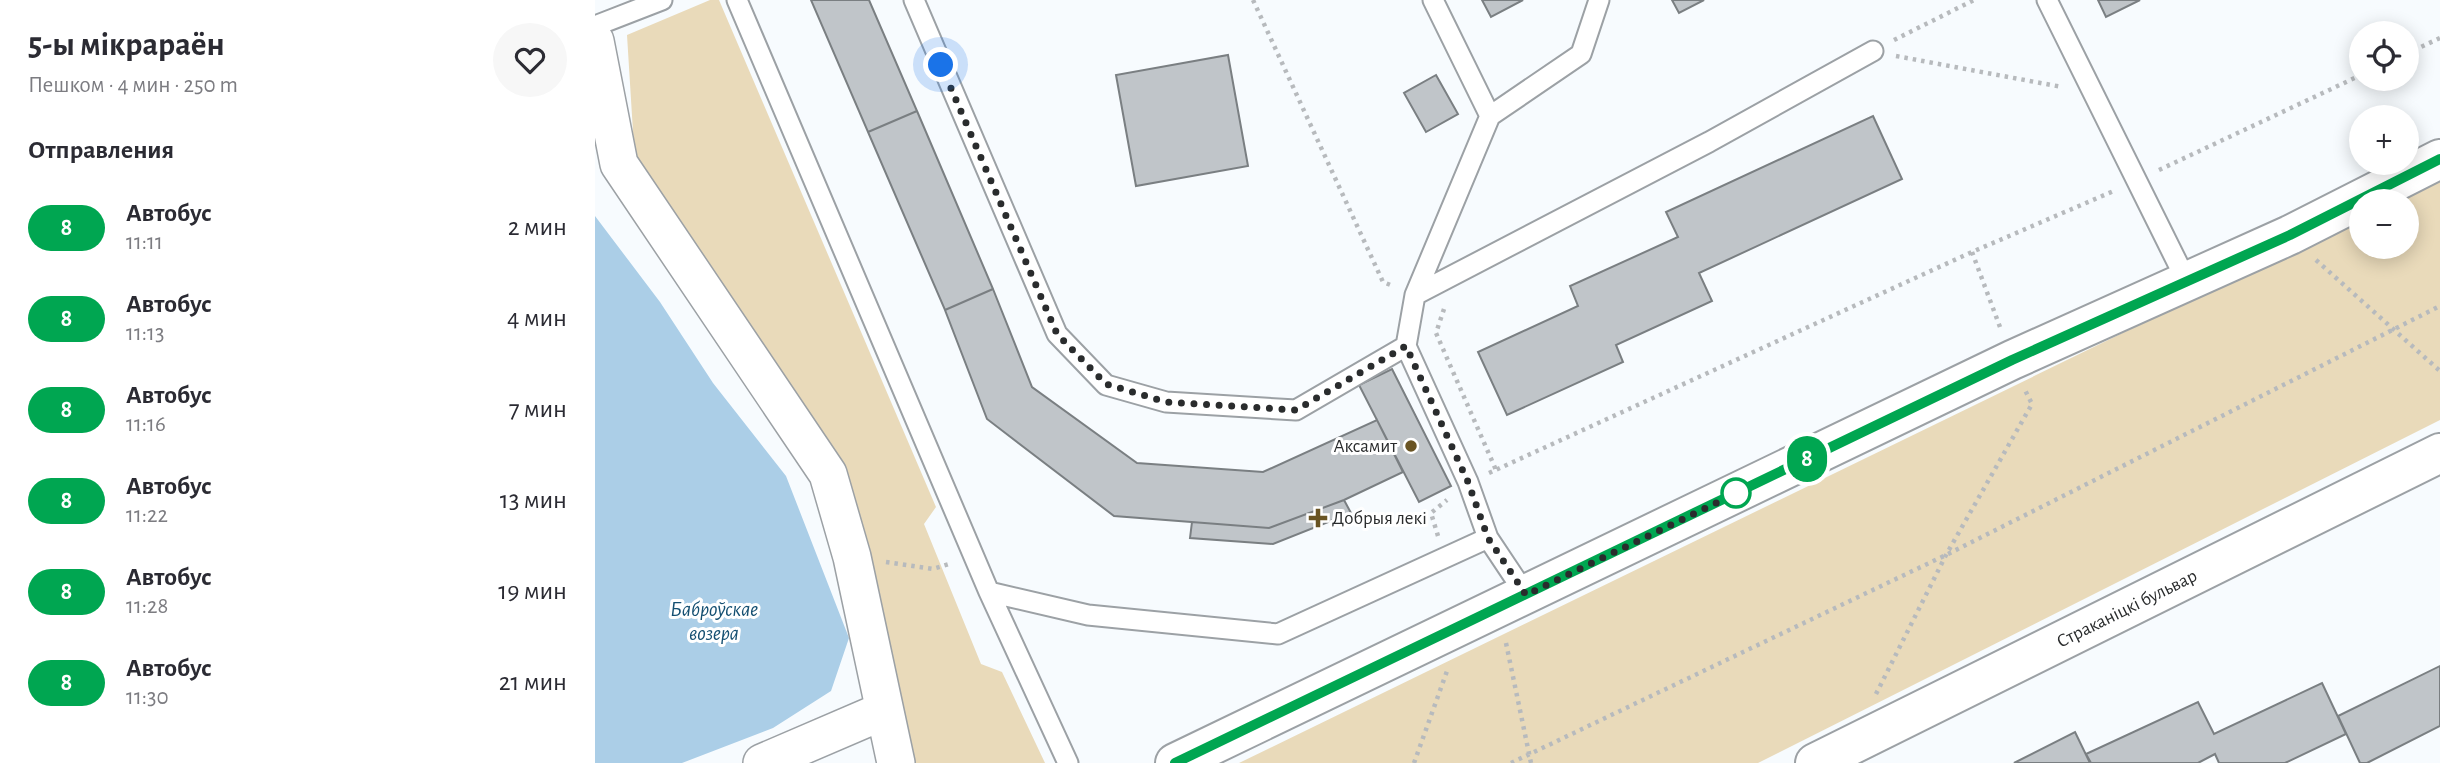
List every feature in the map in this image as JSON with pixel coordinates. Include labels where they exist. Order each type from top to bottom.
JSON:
[{"type":"street","points":[[595,41],[619,164],[828,474],[852,557],[896,763]]},
{"type":"street","points":[[1175,763],[2012,360],[2290,235],[2440,159]]},
{"type":"street","name":"Страканіцкі бульвар","points":[[1815,763],[2440,453]]},
{"type":"street","points":[[762,763],[883,711]]},
{"type":"lane","points":[[595,26],[662,0]]},
{"type":"lane","points":[[737,0],[989,593],[1068,763]]},
{"type":"lane","points":[[914,0],[1057,334],[1106,384],[1166,402],[1296,410],[1406,346]]},
{"type":"lane","points":[[1433,0],[1490,116]]},
{"type":"lane","points":[[1512,601],[1468,482],[1406,346],[1415,295],[1490,116],[1581,54],[1599,0]]},
{"type":"lane","points":[[2047,0],[2186,280]]},
{"type":"lane","points":[[1415,295],[1709,142],[1873,51]]},
{"type":"lane","points":[[989,593],[1088,615],[1278,634],[1488,538]]},
{"type":"path","points":[[1253,0],[1383,282],[1415,295]]},
{"type":"path","points":[[1873,51],[1974,0]]},
{"type":"path","points":[[2419,48],[2440,38]]},
{"type":"path","points":[[1873,51],[2094,93]]},
{"type":"path","points":[[1468,482],[1972,252],[2135,181],[2349,81]]},
{"type":"path","points":[[2290,235],[2440,372]]},
{"type":"path","points":[[1873,698],[1947,555],[2032,404],[2012,360],[1972,252]]},
{"type":"path","points":[[1511,763],[1947,555],[2440,306]]},
{"type":"path","points":[[852,557],[933,569],[973,556]]},
{"type":"path","points":[[1512,601],[1531,763]]},
{"type":"shaded area","points":[[710,0],[719,0],[936,507],[924,524],[981,664],[1002,672],[1045,763],[911,763],[840,464],[635,164],[627,35]]},
{"type":"shaded area","points":[[2440,178],[2440,420],[1758,763],[1239,763],[2349,223],[2349,259],[2419,259],[2417,189]]},
{"type":"water","name":"Баброўскае возера","points":[[595,216],[660,302],[713,383],[786,476],[849,638],[831,691],[773,728],[682,763],[595,763]]},
{"type":"building","points":[[811,0],[869,0],[917,111],[868,132]]},
{"type":"building","points":[[1482,0],[1523,0],[1491,17]]},
{"type":"building","points":[[1672,0],[1704,0],[1679,13]]},
{"type":"building","points":[[2098,0],[2140,0],[2106,17]]},
{"type":"building","points":[[1228,55],[1248,166],[1136,186],[1116,75]]},
{"type":"building","points":[[1436,75],[1458,114],[1426,132],[1404,93]]},
{"type":"building","points":[[917,111],[993,289],[945,310],[868,132]]},
{"type":"building","points":[[1873,116],[1902,179],[1699,273],[1712,301],[1616,345],[1623,362],[1507,415],[1478,352],[1578,306],[1570,286],[1678,237],[1666,212]]},
{"type":"building","points":[[993,289],[1032,387],[1137,463],[1263,472],[1377,420],[1403,472],[1344,500],[1269,528],[1114,516],[987,419],[945,310]]},
{"type":"building","name":"Аксамит","points":[[1392,369],[1451,486],[1419,502],[1359,385]]},
{"type":"building","name":"Добрыя лекi","points":[[1344,500],[1351,513],[1273,544],[1190,538],[1192,522],[1269,528]]},
{"type":"building","points":[[2440,666],[2440,726],[2367,763],[2360,763],[2338,716]]},
{"type":"building","points":[[2322,683],[2346,734],[2285,763],[2219,763],[2215,754],[2198,763],[2091,763],[2086,754],[2198,702],[2214,734]]},
{"type":"building","points":[[2075,732],[2090,763],[2014,763]]},
{"type":"bus line","name":"8","points":[[1175,763],[2012,360],[2290,235],[2440,159]]},
{"type":"place","name":"Аксамит","points":[[1411,446]]},
{"type":"place","name":"Добрыя лекi","points":[[1318,518]]},
{"type":"route","points":[[941,65],[1057,334],[1106,384],[1166,402],[1296,410],[1406,346],[1468,482],[1488,538],[1526,595],[1745,489],[1736,493]]}]
